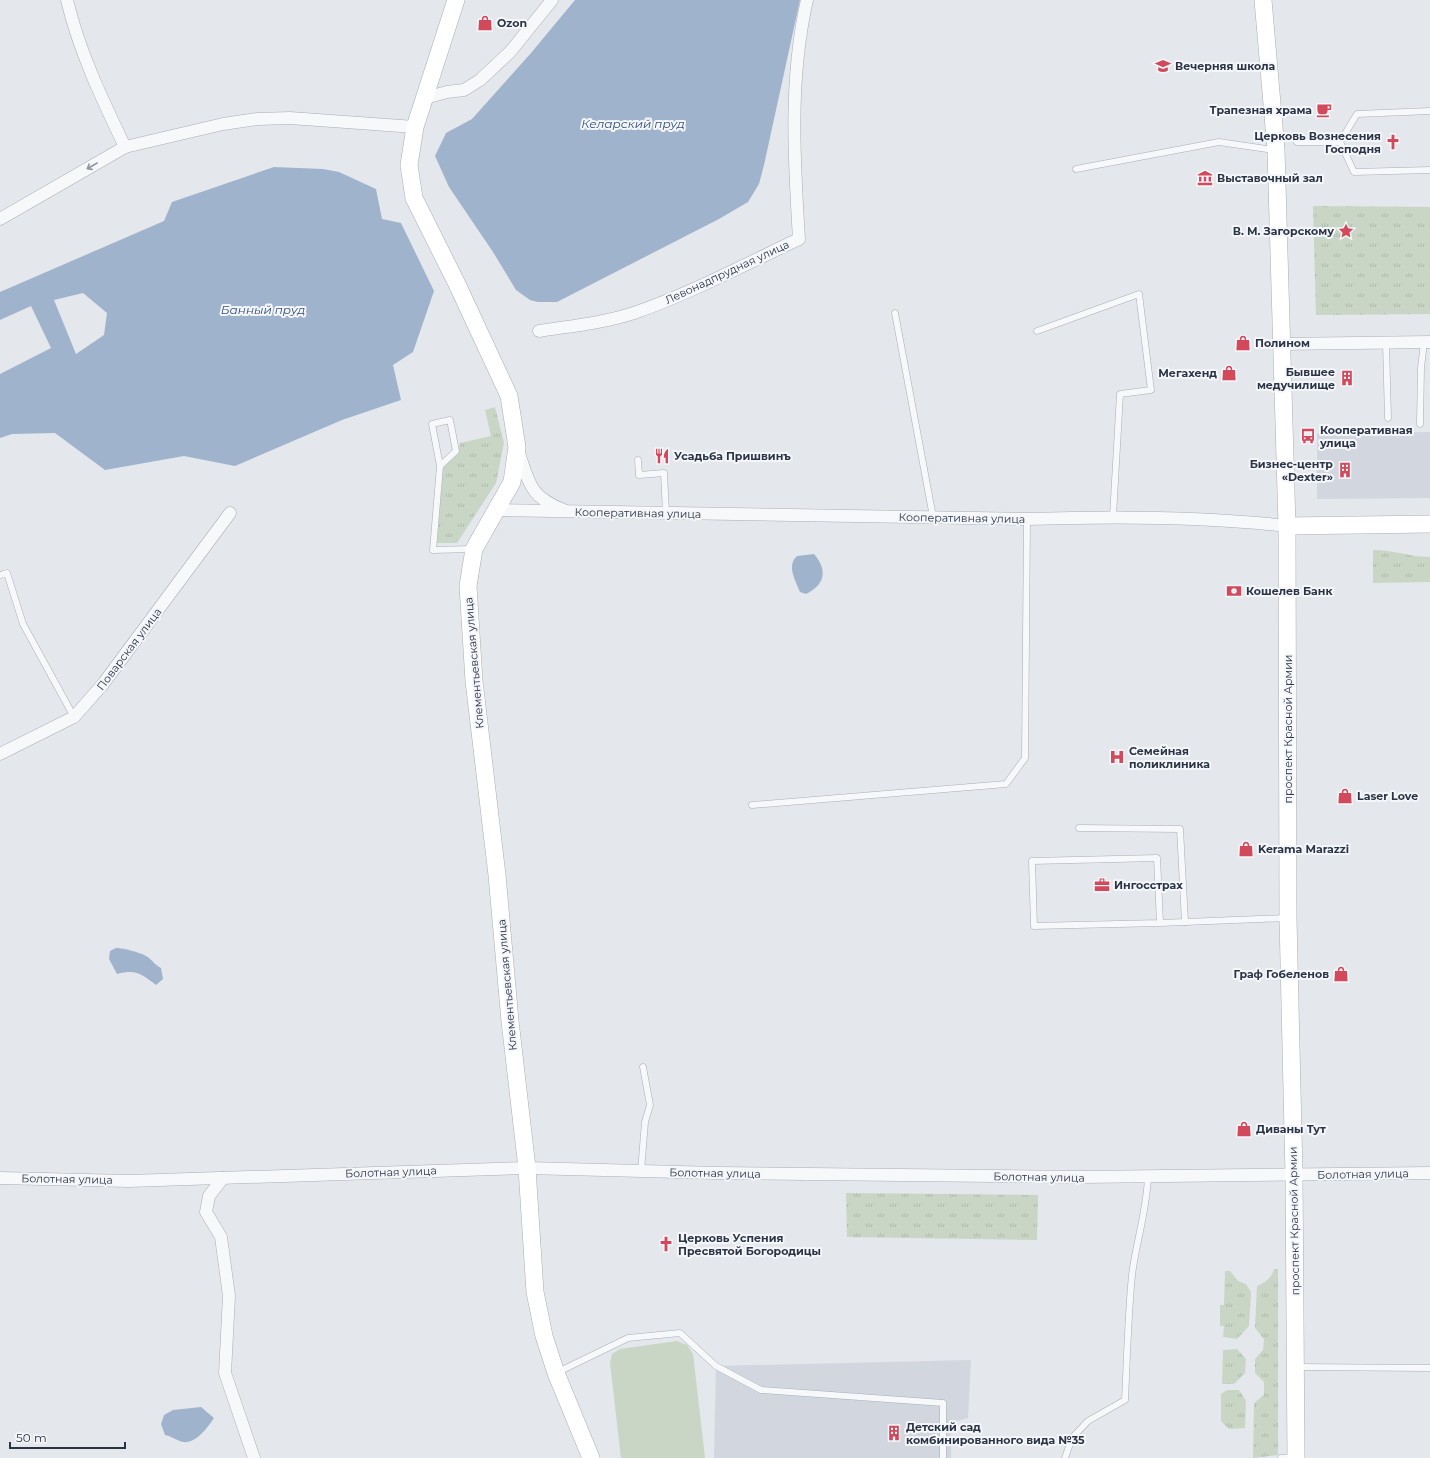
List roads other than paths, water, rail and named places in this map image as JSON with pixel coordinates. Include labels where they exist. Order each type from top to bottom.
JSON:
[{"type":"street","points":[[67,0],[73,25],[83,51],[103,101],[125,146]]},
{"type":"street","name":"Клементьевская улица","points":[[456,0],[415,127],[409,166],[414,198],[509,396],[517,448],[512,482],[494,510],[474,549],[468,586],[474,681],[497,875],[510,1021],[527,1168],[536,1292],[544,1336],[556,1373],[591,1458]]},
{"type":"street","points":[[425,98],[464,90],[480,80],[510,52],[552,0]]},
{"type":"street","name":"Левонадпрудная улица","points":[[539,331],[589,325],[633,313],[670,299],[798,240],[794,97],[801,27],[807,0]]},
{"type":"street","name":"проспект Красной Армии","points":[[1263,0],[1276,150],[1280,344],[1287,526],[1288,918],[1294,1175],[1295,1367],[1291,1458]]},
{"type":"street","points":[[0,219],[125,146],[223,124],[257,119],[290,118],[415,127]]},
{"type":"street","points":[[1280,344],[1427,342]]},
{"type":"street","points":[[517,448],[530,484],[542,500],[570,512]]},
{"type":"street","name":"Кооперативная улица","points":[[494,510],[1027,519],[1113,516],[1248,522],[1287,526],[1430,524]]},
{"type":"street","name":"Поварская улица","points":[[0,754],[74,717],[104,684],[230,513]]},
{"type":"street","name":"Болотная улица","points":[[0,1178],[129,1180],[527,1168],[1081,1178],[1430,1173]]},
{"type":"street","points":[[223,1178],[210,1196],[206,1212],[221,1237],[229,1296],[225,1373],[254,1458]]},
{"type":"lane","points":[[1340,142],[1356,114],[1430,111]]},
{"type":"lane","points":[[1076,169],[1219,142],[1276,150]]},
{"type":"lane","points":[[1297,142],[1340,142]]},
{"type":"lane","points":[[1340,142],[1354,172],[1430,170]]},
{"type":"lane","points":[[1037,331],[1139,294],[1151,390],[1120,394],[1113,516]]},
{"type":"lane","points":[[895,313],[933,517]]},
{"type":"lane","points":[[1420,424],[1421,368],[1427,342]]},
{"type":"lane","points":[[1386,343],[1388,418]]},
{"type":"lane","points":[[440,466],[456,451],[450,420],[432,424],[440,466],[434,550],[474,549]]},
{"type":"lane","points":[[638,460],[639,475],[664,473],[666,512]]},
{"type":"lane","points":[[752,805],[1006,784],[1025,758],[1027,519]]},
{"type":"lane","points":[[0,575],[7,573],[23,624],[74,717]]},
{"type":"lane","points":[[1079,828],[1180,829],[1185,922]]},
{"type":"lane","points":[[1160,923],[1157,858],[1032,861],[1034,926],[1160,923],[1288,918]]},
{"type":"lane","points":[[641,1171],[645,1122],[650,1106],[643,1067]]},
{"type":"lane","points":[[1065,1458],[1072,1438],[1088,1421],[1125,1400],[1132,1276],[1135,1254],[1147,1200],[1148,1176]]},
{"type":"lane","points":[[556,1373],[628,1338],[680,1333],[716,1366],[761,1390],[943,1403],[943,1458]]},
{"type":"lane","points":[[1295,1367],[1430,1368]]},
{"type":"water","name":"Келарский пруд","points":[[575,0],[800,0],[764,165],[759,184],[748,202],[719,219],[557,302],[538,302],[530,300],[516,290],[493,252],[449,187],[435,156],[446,133],[472,119],[531,53]]},
{"type":"water","name":"Банный пруд","points":[[274,167],[323,169],[339,172],[376,189],[382,219],[401,223],[434,291],[413,352],[393,365],[401,400],[342,420],[235,466],[184,456],[105,470],[55,433],[12,434],[0,438],[0,374],[51,348],[31,306],[0,320],[0,292],[164,221],[172,202]],"holes":[[[83,293],[107,313],[104,335],[76,354],[54,300]]]},
{"type":"water","points":[[814,554],[823,571],[821,582],[806,594],[800,592],[794,578],[792,564],[797,556]]},
{"type":"water","points":[[116,948],[143,954],[151,959],[161,968],[163,979],[156,985],[134,972],[117,974],[109,959],[110,951]]},
{"type":"water","points":[[201,1407],[214,1418],[197,1438],[188,1442],[183,1442],[165,1435],[161,1424],[164,1415],[173,1410]]},
{"type":"place","name":"Ozon","points":[[485,23]]},
{"type":"place","name":"Вечерняя школа","points":[[1163,66]]},
{"type":"place","name":"Трапезная храма","points":[[1324,110]]},
{"type":"place","name":"Церковь Вознесения Господня","points":[[1393,142]]},
{"type":"place","name":"Выставочный зал","points":[[1205,178]]},
{"type":"place","name":"В. М. Загорскому","points":[[1346,231]]},
{"type":"place","name":"Полином","points":[[1243,343]]},
{"type":"place","name":"Мегахенд","points":[[1229,373]]},
{"type":"place","name":"Бывшее медучилище","points":[[1347,378]]},
{"type":"place","name":"Кооперативная улица","points":[[1308,436]]},
{"type":"place","name":"Усадьба Пришвинъ","points":[[662,456]]},
{"type":"place","name":"Бизнес-центр «Dexter»","points":[[1345,470]]},
{"type":"place","name":"Кошелев Банк","points":[[1234,591]]},
{"type":"place","name":"Семейная поликлиника","points":[[1117,757]]},
{"type":"place","name":"Laser Love","points":[[1345,796]]},
{"type":"place","name":"Kerama Marazzi","points":[[1246,849]]},
{"type":"place","name":"Ингосстрах","points":[[1102,885]]},
{"type":"place","name":"Граф Гобеленов","points":[[1341,974]]},
{"type":"place","name":"Диваны Тут","points":[[1244,1129]]},
{"type":"place","name":"Церковь Успения Пресвятой Богородицы","points":[[666,1244]]},
{"type":"place","name":"Детский сад комбинированного вида №35","points":[[894,1433]]}]
